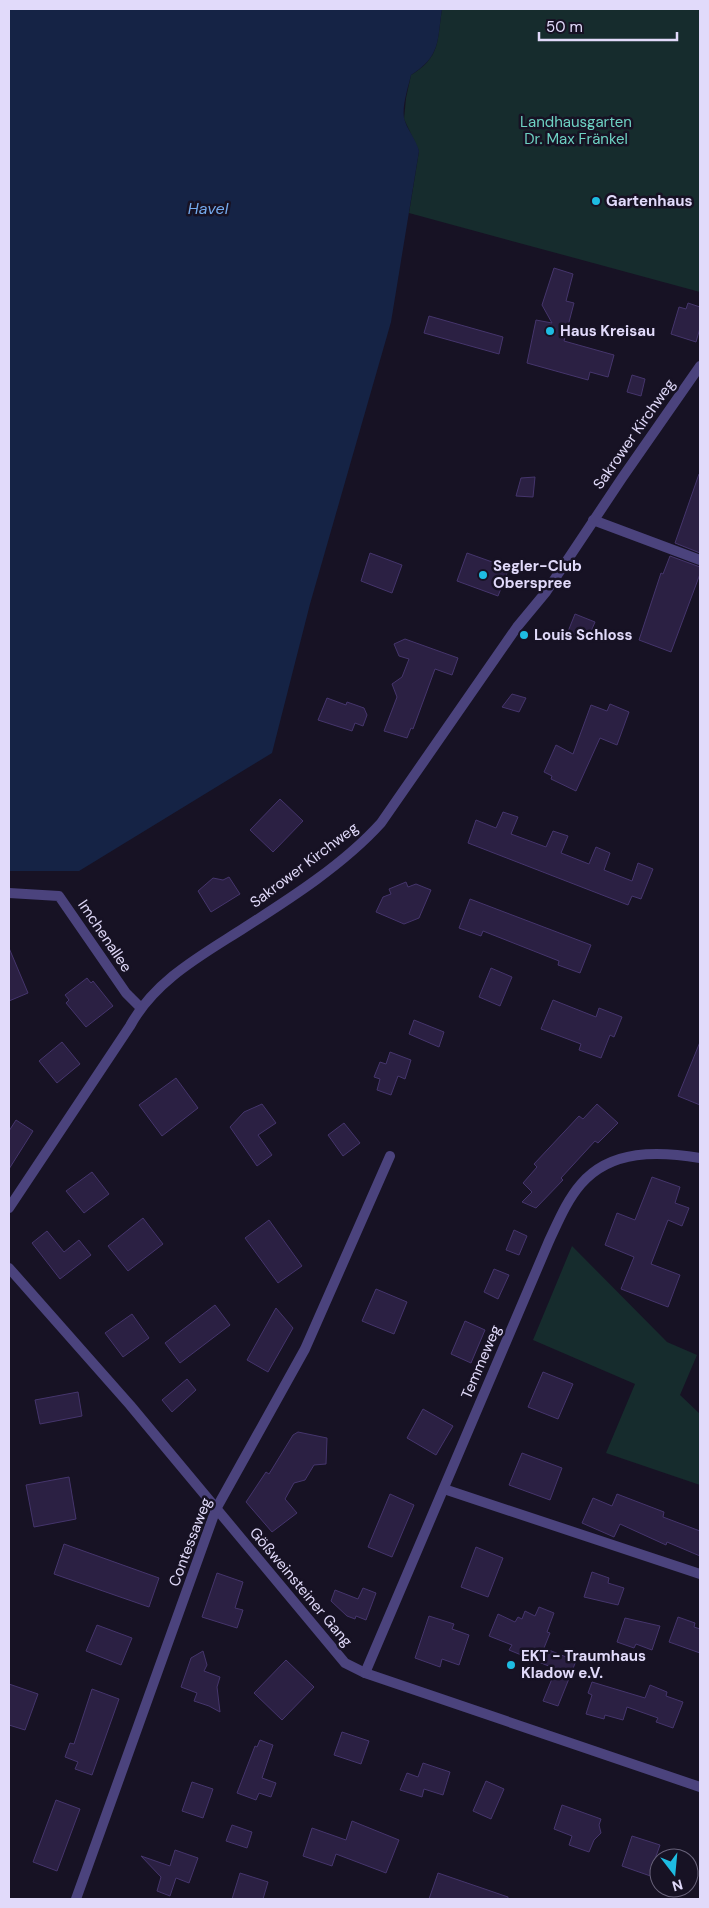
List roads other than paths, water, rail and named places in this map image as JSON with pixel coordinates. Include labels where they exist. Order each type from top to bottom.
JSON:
[{"type":"street","name":"Sakrower Kirchweg","points":[[9,1208],[130,1026],[140,1007],[187,964],[288,899],[373,831],[517,627],[524,622],[546,592],[593,520],[700,366]]},
{"type":"street","points":[[593,520],[700,560]]},
{"type":"street","name":"Imchenallee","points":[[9,893],[59,896],[126,993],[140,1007]]},
{"type":"street","name":"Temmeweg","points":[[365,1673],[549,1241],[580,1185],[602,1168],[626,1156],[660,1153],[700,1158]]},
{"type":"street","name":"Contessaweg","points":[[76,1899],[216,1509],[300,1358],[390,1156]]},
{"type":"street","name":"Gößweinsteiner Gang","points":[[9,1268],[130,1405],[345,1663],[365,1673],[700,1786]]},
{"type":"street","points":[[444,1489],[700,1574]]},
{"type":"water","name":"Havel","points":[[9,9],[442,9],[436,47],[428,61],[411,75],[405,102],[405,122],[419,151],[391,322],[310,604],[272,753],[79,871],[9,871]]},
{"type":"place","name":"Gartenhaus","points":[[596,201]]},
{"type":"place","name":"Haus Kreisau","points":[[550,331]]},
{"type":"place","name":"Segler-Club Oberspree","points":[[483,575]]},
{"type":"place","name":"Louis Schloss","points":[[524,635]]},
{"type":"place","name":"EKT - Traumhaus Kladow e.V.","points":[[511,1665]]},
{"type":"park label","name":"Landhausgarten Dr. Max Fränkel","points":[[576,130]]}]
